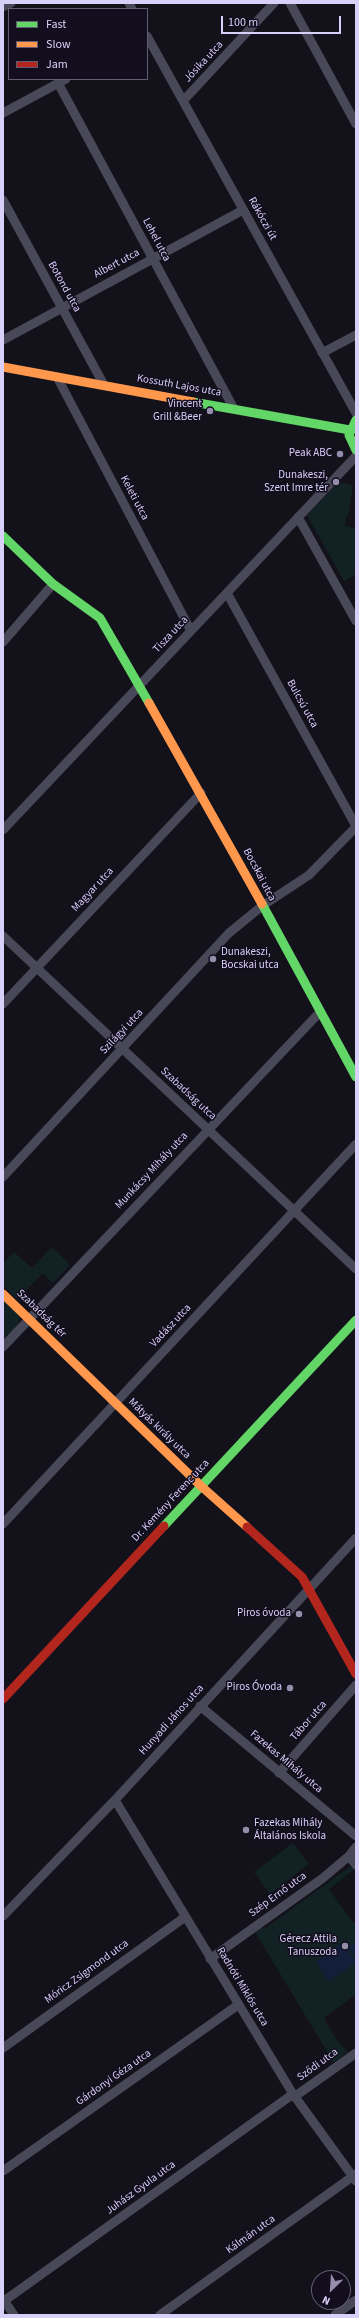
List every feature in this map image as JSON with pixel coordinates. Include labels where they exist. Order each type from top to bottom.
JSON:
[{"type":"street","points":[[3,7],[11,3]]},
{"type":"street","name":"Jósika utca","points":[[183,101],[274,3]]},
{"type":"street","points":[[290,3],[355,120]]},
{"type":"street","name":"Rákóczi út","points":[[148,38],[356,413]]},
{"type":"street","points":[[3,113],[62,81]]},
{"type":"street","name":"Lehel utca","points":[[62,81],[152,259],[233,408]]},
{"type":"street","name":"Botond utca","points":[[3,200],[104,385]]},
{"type":"street","name":"Albert utca","points":[[3,340],[243,210]]},
{"type":"street","points":[[322,353],[356,335]]},
{"type":"street","name":"Kossuth Lajos utca","points":[[3,367],[350,430]]},
{"type":"street","name":"Keleti utca","points":[[57,376],[191,631]]},
{"type":"street","points":[[356,420],[350,430],[350,440],[356,450]]},
{"type":"street","name":"Tisza utca","points":[[3,830],[356,456]]},
{"type":"street","points":[[298,517],[356,622]]},
{"type":"street","name":"Bocskai utca","points":[[3,536],[53,584],[100,618],[201,793],[356,1077]]},
{"type":"street","points":[[3,642],[53,584]]},
{"type":"street","name":"Bulcsú utca","points":[[227,593],[356,826]]},
{"type":"street","name":"Magyar utca","points":[[3,1004],[201,793]]},
{"type":"street","name":"Szilágyi utca","points":[[3,1177],[228,934],[262,906],[309,875],[356,826]]},
{"type":"street","name":"Szabadság utca","points":[[3,936],[356,1269]]},
{"type":"street","name":"Munkácsy Mihály utca","points":[[3,1347],[320,1012]]},
{"type":"street","name":"Vadász utca","points":[[3,1524],[356,1144]]},
{"type":"street","name":"Szabadság tér","points":[[3,1294],[62,1351]]},
{"type":"street","name":"Dr. Kemény Ferenc utca","points":[[3,1699],[356,1320]]},
{"type":"street","name":"Mátyás király utca","points":[[62,1351],[201,1486],[302,1577],[308,1590]]},
{"type":"street","points":[[353,1542],[356,1552]]},
{"type":"street","name":"Hunyadi János utca","points":[[3,1916],[115,1800],[200,1706],[353,1542]]},
{"type":"street","points":[[308,1590],[356,1674]]},
{"type":"street","name":"Tábor utca","points":[[279,1773],[356,1685]]},
{"type":"street","name":"Fazekas Mihály utca","points":[[200,1706],[356,1836]]},
{"type":"street","name":"Radnóti Miklós utca","points":[[115,1800],[293,2096],[355,2177]]},
{"type":"street","name":"Szép Ernő utca","points":[[210,1959],[323,1878],[349,1856],[356,1847]]},
{"type":"street","points":[[349,1856],[356,1865]]},
{"type":"street","name":"Móricz Zsigmond utca","points":[[3,2048],[185,1917]]},
{"type":"street","name":"Gárdonyi Géza utca","points":[[3,2171],[238,2005]]},
{"type":"street","name":"Sződi utca","points":[[293,2096],[356,2053]]},
{"type":"street","name":"Juhász Gyula utca","points":[[4,2300],[293,2096]]},
{"type":"street","name":"Kálmán utca","points":[[160,2315],[355,2177]]},
{"type":"street","points":[[4,2300],[14,2315]]},
{"type":"street","points":[[335,2315],[356,2300]]},
{"type":"shaded area","points":[[338,482],[353,485],[345,526],[356,528],[356,574],[344,581],[307,515]]},
{"type":"shaded area","points":[[52,1247],[70,1265],[53,1283],[43,1273],[16,1298],[3,1285],[3,1263],[14,1252],[32,1268]]},
{"type":"shaded area","points":[[3,1300],[19,1315],[19,1323],[6,1339],[3,1336]]},
{"type":"shaded area","points":[[293,1843],[309,1864],[270,1894],[254,1872]]},
{"type":"shaded area","points":[[352,1865],[355,1869],[329,1889],[353,1923],[356,1921],[356,1994],[324,2018],[336,2039],[348,2052],[334,2063],[255,1932],[262,1927],[264,1929]]},
{"type":"water","name":"Gérecz Attila Tanuszoda","points":[[343,1942],[356,1962],[329,1981],[316,1962]]},
{"type":"water","points":[[356,1942],[356,1958],[348,1947]]},
{"type":"traffic: fast","points":[[193,402],[350,430]]},
{"type":"traffic: fast","points":[[356,420],[349,435],[356,450]]},
{"type":"traffic: fast","points":[[3,536],[53,584],[100,618],[149,703]]},
{"type":"traffic: fast","points":[[262,904],[356,1077]]},
{"type":"traffic: fast","points":[[164,1526],[356,1320]]},
{"type":"traffic: slow","points":[[3,367],[193,402]]},
{"type":"traffic: slow","points":[[149,703],[262,904]]},
{"type":"traffic: slow","points":[[3,1294],[201,1486],[247,1527]]},
{"type":"traffic: jam","points":[[3,1699],[164,1526]]},
{"type":"traffic: jam","points":[[247,1527],[302,1577],[356,1674]]},
{"type":"place","name":"Vincent Grill &Beer","points":[[210,411]]},
{"type":"place","name":"Peak ABC","points":[[340,454]]},
{"type":"place","name":"Dunakeszi, Szent Imre tér","points":[[336,482]]},
{"type":"place","name":"Dunakeszi, Bocskai utca","points":[[213,959]]},
{"type":"place","name":"Piros óvoda","points":[[299,1614]]},
{"type":"place","name":"Piros Óvoda","points":[[290,1688]]},
{"type":"place","name":"Fazekas Mihály Általános Iskola","points":[[246,1830]]},
{"type":"place","name":"Gérecz Attila Tanuszoda","points":[[345,1946]]}]
